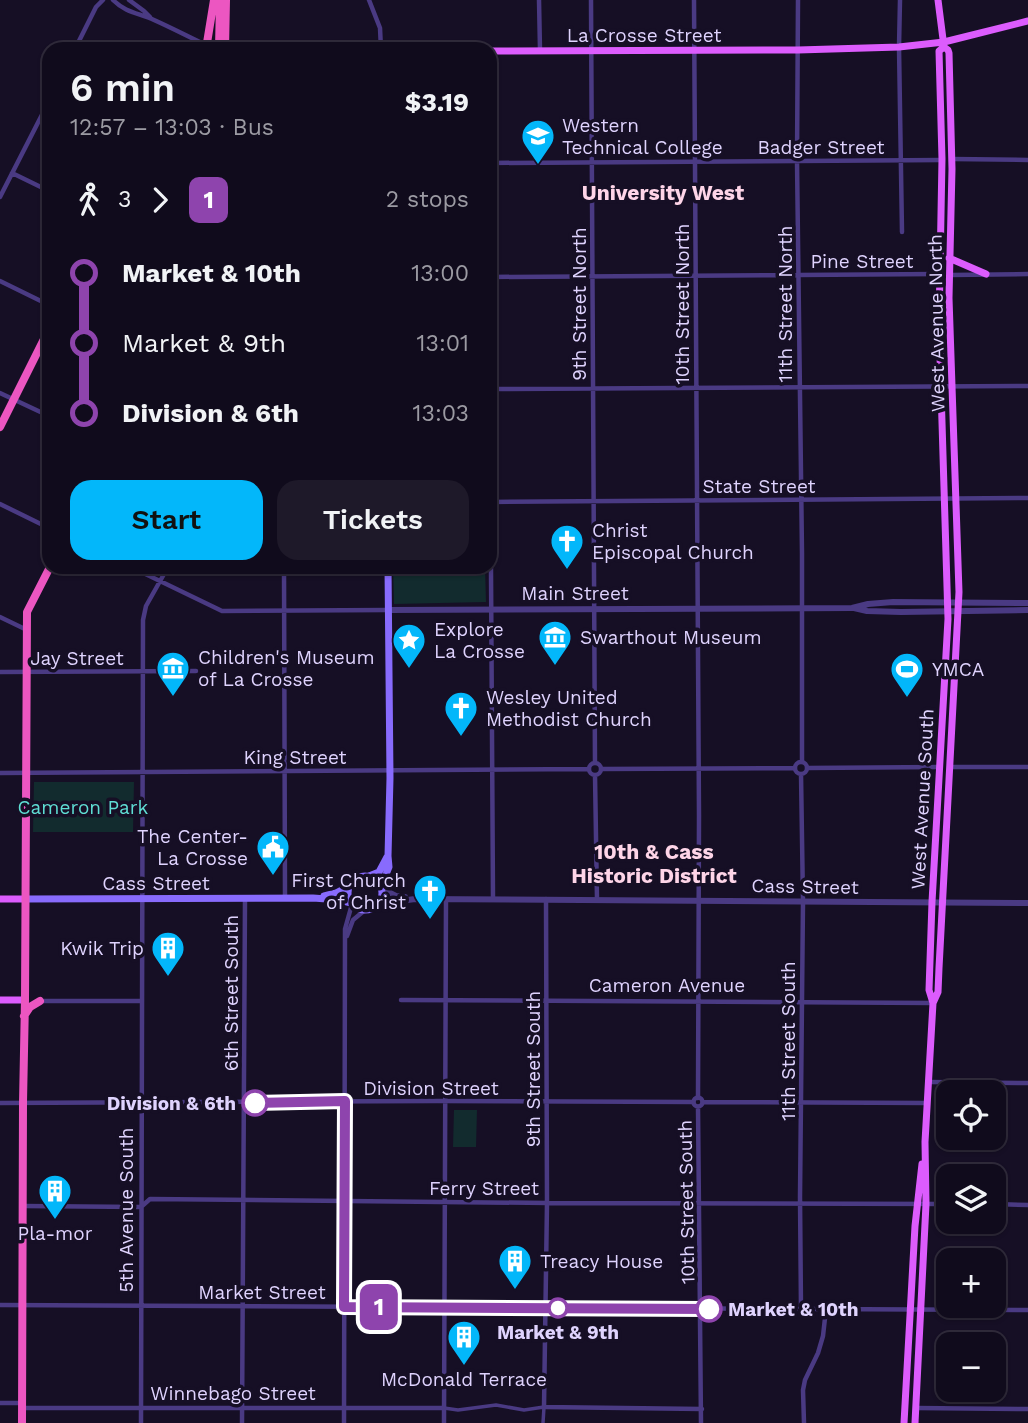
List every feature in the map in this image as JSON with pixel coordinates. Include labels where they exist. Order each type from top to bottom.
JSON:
[{"type":"highway","points":[[208,42],[214,0]]},
{"type":"highway","points":[[218,42],[220,0]]},
{"type":"highway","points":[[225,42],[226,0]]},
{"type":"highway","points":[[0,427],[42,343]]},
{"type":"highway","points":[[22,1423],[27,612],[47,574]]},
{"type":"highway","points":[[24,1016],[30,1007],[40,1001]]},
{"type":"main road","points":[[938,0],[944,44]]},
{"type":"main road","name":"La Crosse Street","points":[[497,51],[899,47],[944,44],[1028,21]]},
{"type":"main road","name":"West Avenue North","points":[[942,387],[939,324],[942,159],[939,51],[944,44],[949,53],[952,159],[949,275],[958,602]]},
{"type":"main road","points":[[949,258],[986,274]]},
{"type":"main road","name":"West Avenue South","points":[[915,1423],[933,1003],[929,990],[932,902],[948,612],[942,387]]},
{"type":"main road","points":[[388,574],[390,770],[388,867],[378,904],[372,909],[358,908],[348,895],[349,886],[359,877],[379,872],[388,856]]},
{"type":"main road","name":"West Avenue South","points":[[933,1003],[938,992],[958,602]]},
{"type":"main road","points":[[369,876],[382,888]]},
{"type":"main road","name":"Cass Street","points":[[313,898],[349,886]]},
{"type":"main road","name":"Cass Street","points":[[0,899],[313,898],[352,903]]},
{"type":"main road","points":[[0,1000],[25,1000]]},
{"type":"main road","name":"West Avenue South","points":[[904,1423],[909,1309],[925,1142]]},
{"type":"street","points":[[78,42],[96,7],[103,0]]},
{"type":"street","points":[[113,0],[132,12],[197,42]]},
{"type":"street","points":[[129,0],[150,18]]},
{"type":"street","points":[[369,0],[380,28],[381,42]]},
{"type":"street","points":[[539,0],[540,51]]},
{"type":"street","name":"9th Street North","points":[[591,0],[594,609]]},
{"type":"street","name":"10th Street North","points":[[694,0],[698,609]]},
{"type":"street","name":"11th Street North","points":[[798,0],[802,608]]},
{"type":"street","points":[[900,0],[902,232]]},
{"type":"street","points":[[0,197],[42,115]]},
{"type":"street","name":"Badger Street","points":[[497,161],[942,159]]},
{"type":"street","points":[[952,159],[1028,160]]},
{"type":"street","points":[[12,173],[42,188]]},
{"type":"street","name":"Pine Street","points":[[497,277],[939,274]]},
{"type":"street","points":[[949,275],[1028,274]]},
{"type":"street","points":[[0,281],[42,302]]},
{"type":"street","points":[[497,389],[1028,386]]},
{"type":"street","points":[[0,393],[42,413]]},
{"type":"street","name":"State Street","points":[[497,502],[1028,498]]},
{"type":"street","points":[[0,504],[42,525]]},
{"type":"street","name":"Main Street","points":[[146,574],[222,611],[852,608],[868,604],[1028,603]]},
{"type":"street","name":"5th Avenue South","points":[[141,1423],[143,614],[164,574]]},
{"type":"street","points":[[285,574],[285,898]]},
{"type":"street","points":[[491,574],[493,899]]},
{"type":"street","points":[[802,608],[802,762],[807,768]]},
{"type":"street","points":[[852,608],[948,612],[1028,610]]},
{"type":"street","points":[[594,609],[595,763]]},
{"type":"street","name":"10th Street South","points":[[698,609],[698,1202],[701,1423]]},
{"type":"street","points":[[0,617],[27,631]]},
{"type":"street","name":"Jay Street","points":[[0,672],[196,671]]},
{"type":"street","points":[[795,768],[802,762]]},
{"type":"street","points":[[595,763],[602,769]]},
{"type":"street","points":[[595,763],[589,769],[595,775]]},
{"type":"street","points":[[950,767],[1028,766]]},
{"type":"street","points":[[807,768],[940,767]]},
{"type":"street","points":[[602,769],[795,768]]},
{"type":"street","points":[[795,768],[801,774],[805,773],[807,768]]},
{"type":"street","name":"King Street","points":[[0,773],[589,769]]},
{"type":"street","points":[[595,775],[602,769]]},
{"type":"street","name":"11th Street South","points":[[801,774],[802,1309]]},
{"type":"street","points":[[595,775],[597,900]]},
{"type":"street","name":"Cass Street","points":[[382,888],[396,896],[413,899]]},
{"type":"street","name":"6th Street South","points":[[242,1423],[246,899]]},
{"type":"street","name":"Cass Street","points":[[378,904],[413,899],[1028,903]]},
{"type":"street","points":[[444,1423],[446,899]]},
{"type":"street","name":"9th Street South","points":[[544,1407],[547,1203],[546,900]]},
{"type":"street","points":[[344,1423],[346,923],[352,903]]},
{"type":"street","points":[[346,940],[353,920],[365,910]]},
{"type":"street","name":"Cameron Avenue","points":[[401,1000],[933,1003]]},
{"type":"street","points":[[40,1001],[141,1001]]},
{"type":"street","points":[[929,1082],[1028,1083]]},
{"type":"street","name":"Division Street","points":[[0,1103],[693,1102],[695,1099],[700,1102]]},
{"type":"street","points":[[700,1102],[927,1103]]},
{"type":"street","name":"Ferry Street","points":[[22,1206],[141,1207],[150,1199],[936,1204]]},
{"type":"street","points":[[1006,1204],[1028,1205]]},
{"type":"street","name":"Market Street","points":[[0,1305],[1028,1310]]},
{"type":"street","points":[[804,1423],[803,1390],[823,1336],[825,1309]]},
{"type":"street","name":"Winnebago Street","points":[[0,1403],[141,1408],[444,1408]]},
{"type":"street","points":[[444,1408],[496,1405],[530,1410],[544,1407],[702,1409]]},
{"type":"street","points":[[543,1423],[544,1407]]},
{"type":"street","points":[[916,1408],[1028,1409]]},
{"type":"green space","points":[[393,574],[485,574],[486,602],[394,604]]},
{"type":"green space","name":"Cameron Park","points":[[34,782],[134,782],[133,832],[33,832]]},
{"type":"green space","points":[[454,1110],[477,1110],[476,1147],[453,1147]]},
{"type":"bus line","name":"1","points":[[255,1103],[345,1101],[344,1307],[709,1309]]},
{"type":"place","name":"Western Technical College","points":[[538,166]]},
{"type":"place","name":"Christ Episcopal Church","points":[[567,571]]},
{"type":"place","name":"Swarthout Museum","points":[[555,667]]},
{"type":"place","name":"Explore La Crosse","points":[[409,670]]},
{"type":"place","name":"Children's Museum of La Crosse","points":[[173,698]]},
{"type":"place","name":"YMCA","points":[[907,699]]},
{"type":"place","name":"Wesley United Methodist Church","points":[[461,738]]},
{"type":"place","name":"The Center- La Crosse","points":[[273,877]]},
{"type":"place","name":"First Church of Christ","points":[[430,921]]},
{"type":"place","name":"Kwik Trip","points":[[168,978]]},
{"type":"place","name":"Division & 6th","points":[[255,1103]]},
{"type":"place","name":"Pla-mor","points":[[55,1221]]},
{"type":"place","name":"Treacy House","points":[[515,1291]]},
{"type":"place","name":"Market & 9th","points":[[558,1308]]},
{"type":"place","name":"Market & 10th","points":[[709,1309]]},
{"type":"place","name":"McDonald Terrace","points":[[464,1367]]},
{"type":"district","name":"University West","points":[[663,193]]},
{"type":"district","name":"10th & Cass Historic District","points":[[654,864]]}]
